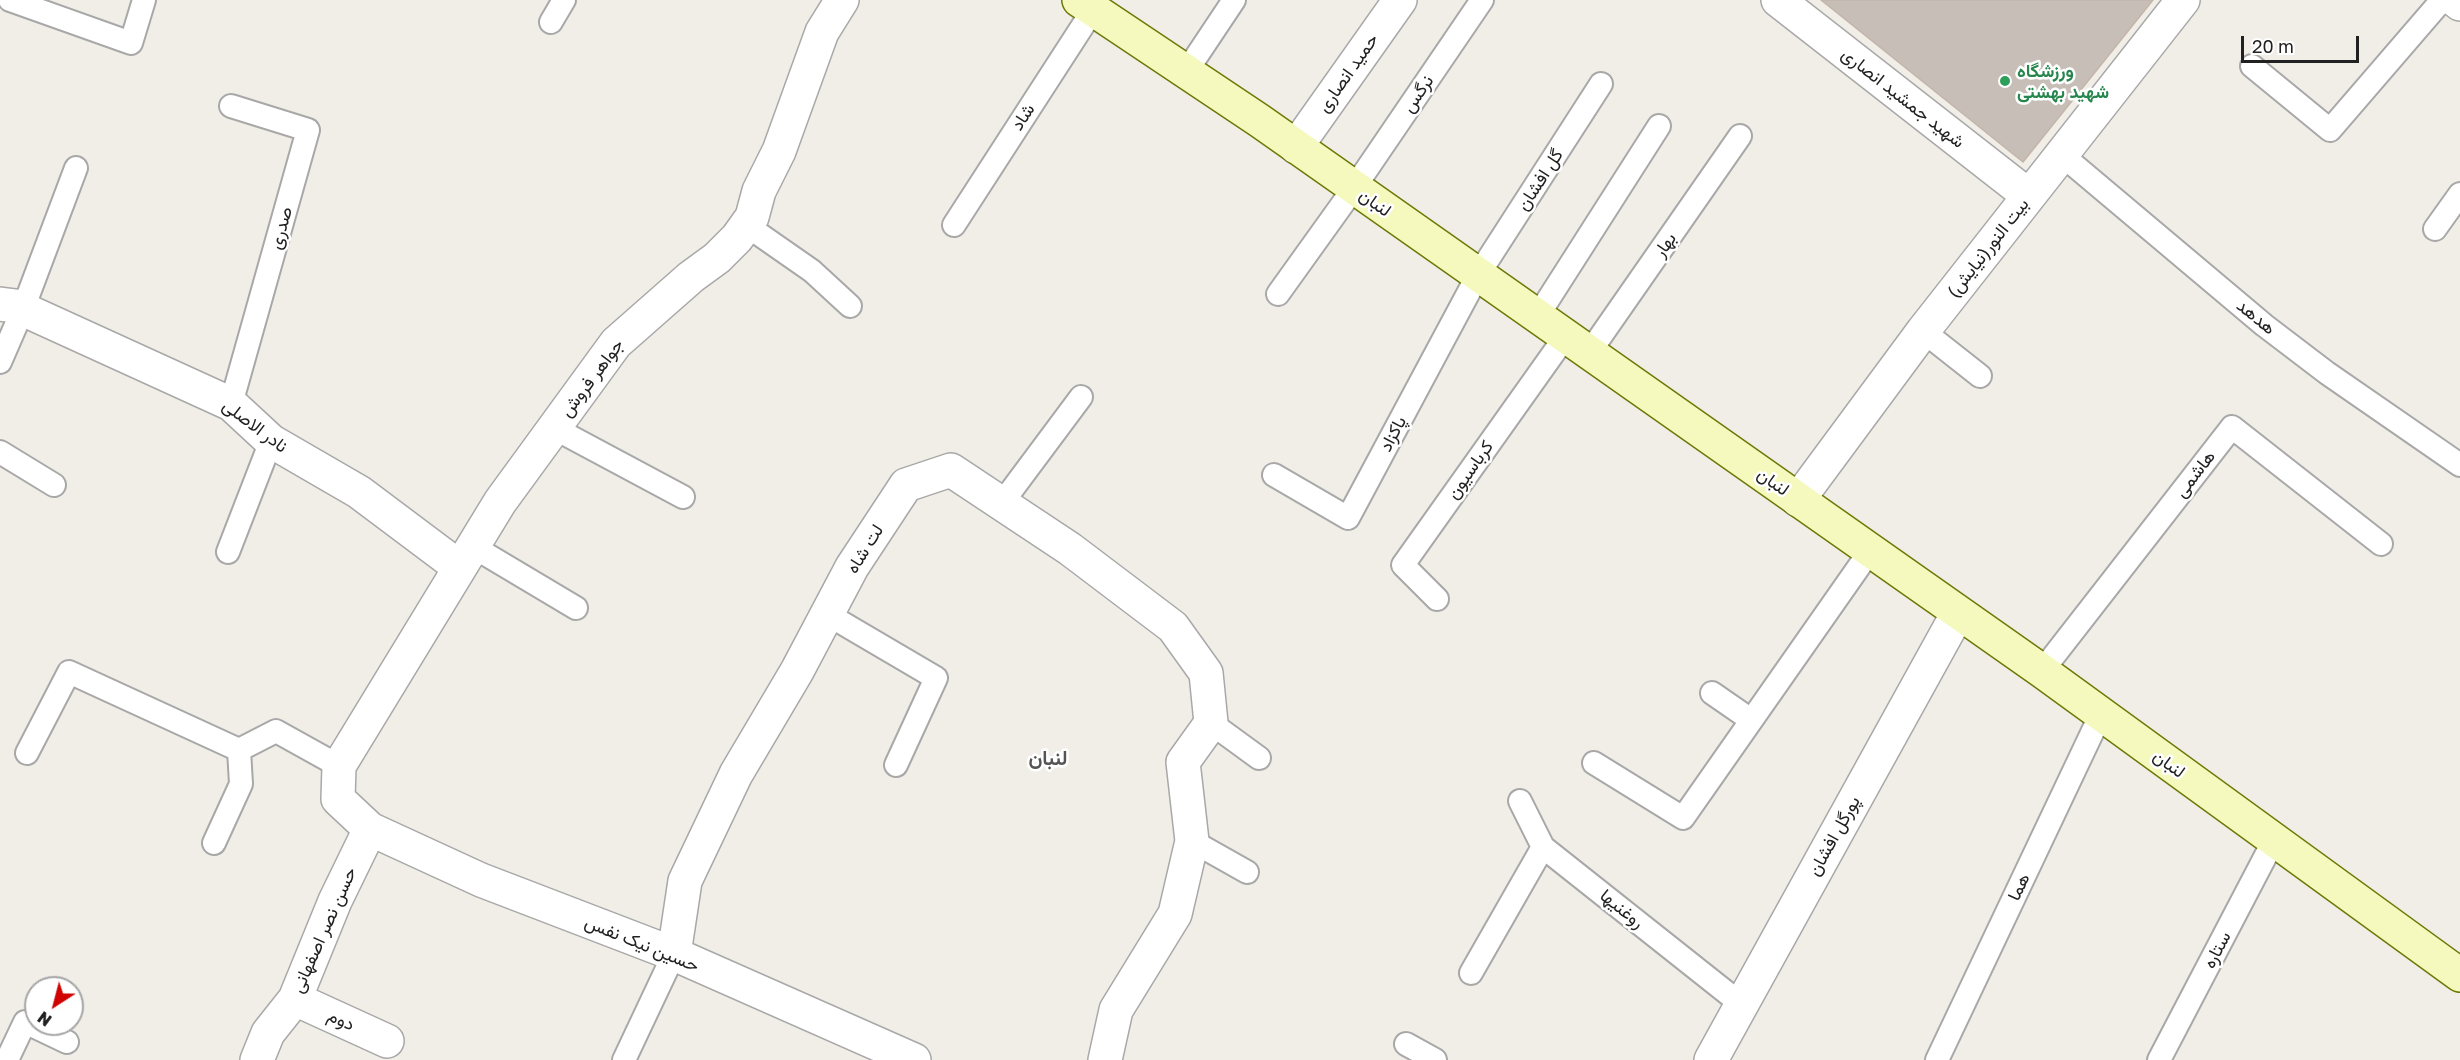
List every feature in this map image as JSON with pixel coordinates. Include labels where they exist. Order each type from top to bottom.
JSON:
[{"type":"main road","name":"لنبان","points":[[1086,5],[1296,147],[2042,671],[2460,975]]},
{"type":"street","name":"جواهر فروش","points":[[339,766],[500,502],[616,343],[691,277],[717,258],[752,217],[759,192],[779,152],[822,32],[842,0]]},
{"type":"street","name":"حمید انصاری","points":[[1296,147],[1400,0]]},
{"type":"street","name":"شهید جمشید انصاری","points":[[1778,0],[2029,196]]},
{"type":"street","name":"بیت النور(نیایش)","points":[[1798,500],[1923,331],[2184,0]]},
{"type":"street","points":[[2455,0],[2460,4]]},
{"type":"street","name":"نادر الاصلی","points":[[11,307],[231,404],[271,441],[465,557]]},
{"type":"street","name":"لت شاه","points":[[674,954],[685,881],[736,774],[797,671],[852,567],[906,485],[951,470],[1070,549],[1173,627],[1206,673],[1211,723]]},
{"type":"street","name":"پورگل افشان","points":[[1711,1060],[1958,613]]},
{"type":"street","points":[[1105,1060],[1116,1010],[1175,914],[1192,841],[1183,762],[1211,723]]},
{"type":"street","name":"حسین نیک نفس","points":[[339,766],[338,799],[370,828],[481,880],[674,954],[914,1060]]},
{"type":"street","name":"حسن نصر اصفهانی","points":[[257,1060],[268,1033],[295,999],[335,901],[370,828]]},
{"type":"street","name":"دوم","points":[[295,999],[387,1041]]},
{"type":"lane","points":[[10,0],[36,4],[131,43],[144,0]]},
{"type":"lane","points":[[552,22],[564,0]]},
{"type":"lane","points":[[1186,72],[1234,0]]},
{"type":"lane","name":"نرگس","points":[[1278,294],[1354,188],[1482,0]]},
{"type":"lane","points":[[2252,66],[2330,130],[2442,0]]},
{"type":"lane","name":"شاد","points":[[954,225],[1086,5]]},
{"type":"lane","name":"گل افشان","points":[[1478,275],[1601,84]]},
{"type":"lane","name":"صدری","points":[[231,106],[309,130],[231,404]]},
{"type":"lane","points":[[1537,317],[1659,126]]},
{"type":"lane","name":"بهار","points":[[1577,345],[1740,136]]},
{"type":"lane","name":"هدهد","points":[[2062,155],[2273,332],[2327,373],[2460,465]]},
{"type":"lane","points":[[0,362],[11,307],[76,168]]},
{"type":"lane","points":[[2435,229],[2460,194]]},
{"type":"lane","points":[[746,225],[812,271],[850,306]]},
{"type":"lane","name":"پاکزاد","points":[[1274,475],[1348,518],[1478,275]]},
{"type":"lane","points":[[1923,331],[1980,376]]},
{"type":"lane","name":"کرباسیون","points":[[1437,599],[1403,565],[1577,345]]},
{"type":"lane","points":[[1002,503],[1081,397]]},
{"type":"lane","name":"هاشمی","points":[[2042,671],[2232,427],[2381,544]]},
{"type":"lane","points":[[554,428],[683,497]]},
{"type":"lane","points":[[228,552],[271,441]]},
{"type":"lane","points":[[0,452],[54,485]]},
{"type":"lane","points":[[1594,763],[1683,818],[1870,551]]},
{"type":"lane","points":[[465,557],[576,608]]},
{"type":"lane","points":[[827,614],[936,678],[896,765]]},
{"type":"lane","points":[[27,753],[69,672],[239,750]]},
{"type":"lane","points":[[1712,693],[1751,720]]},
{"type":"lane","name":"هما","points":[[1937,1060],[2101,714]]},
{"type":"lane","points":[[1211,723],[1259,758]]},
{"type":"lane","points":[[239,750],[276,731],[339,766]]},
{"type":"lane","points":[[214,843],[241,784],[239,750]]},
{"type":"lane","name":"روغنیها","points":[[1520,801],[1543,847],[1741,1004]]},
{"type":"lane","name":"ستاره","points":[[2159,1060],[2274,840]]},
{"type":"lane","points":[[1192,841],[1247,872]]},
{"type":"lane","points":[[1471,973],[1543,847]]},
{"type":"lane","points":[[624,1060],[674,954]]},
{"type":"lane","points":[[7,1060],[25,1022],[67,1042]]},
{"type":"lane","points":[[1406,1044],[1435,1060]]},
{"type":"building","name":"ورزشگاه شهید بهشتی","points":[[1821,0],[2153,0],[2023,162]]},
{"type":"place","name":"ورزشگاه شهید بهشتی","points":[[2005,81]]},
{"type":"district","name":"لنبان","points":[[1048,759]]}]
